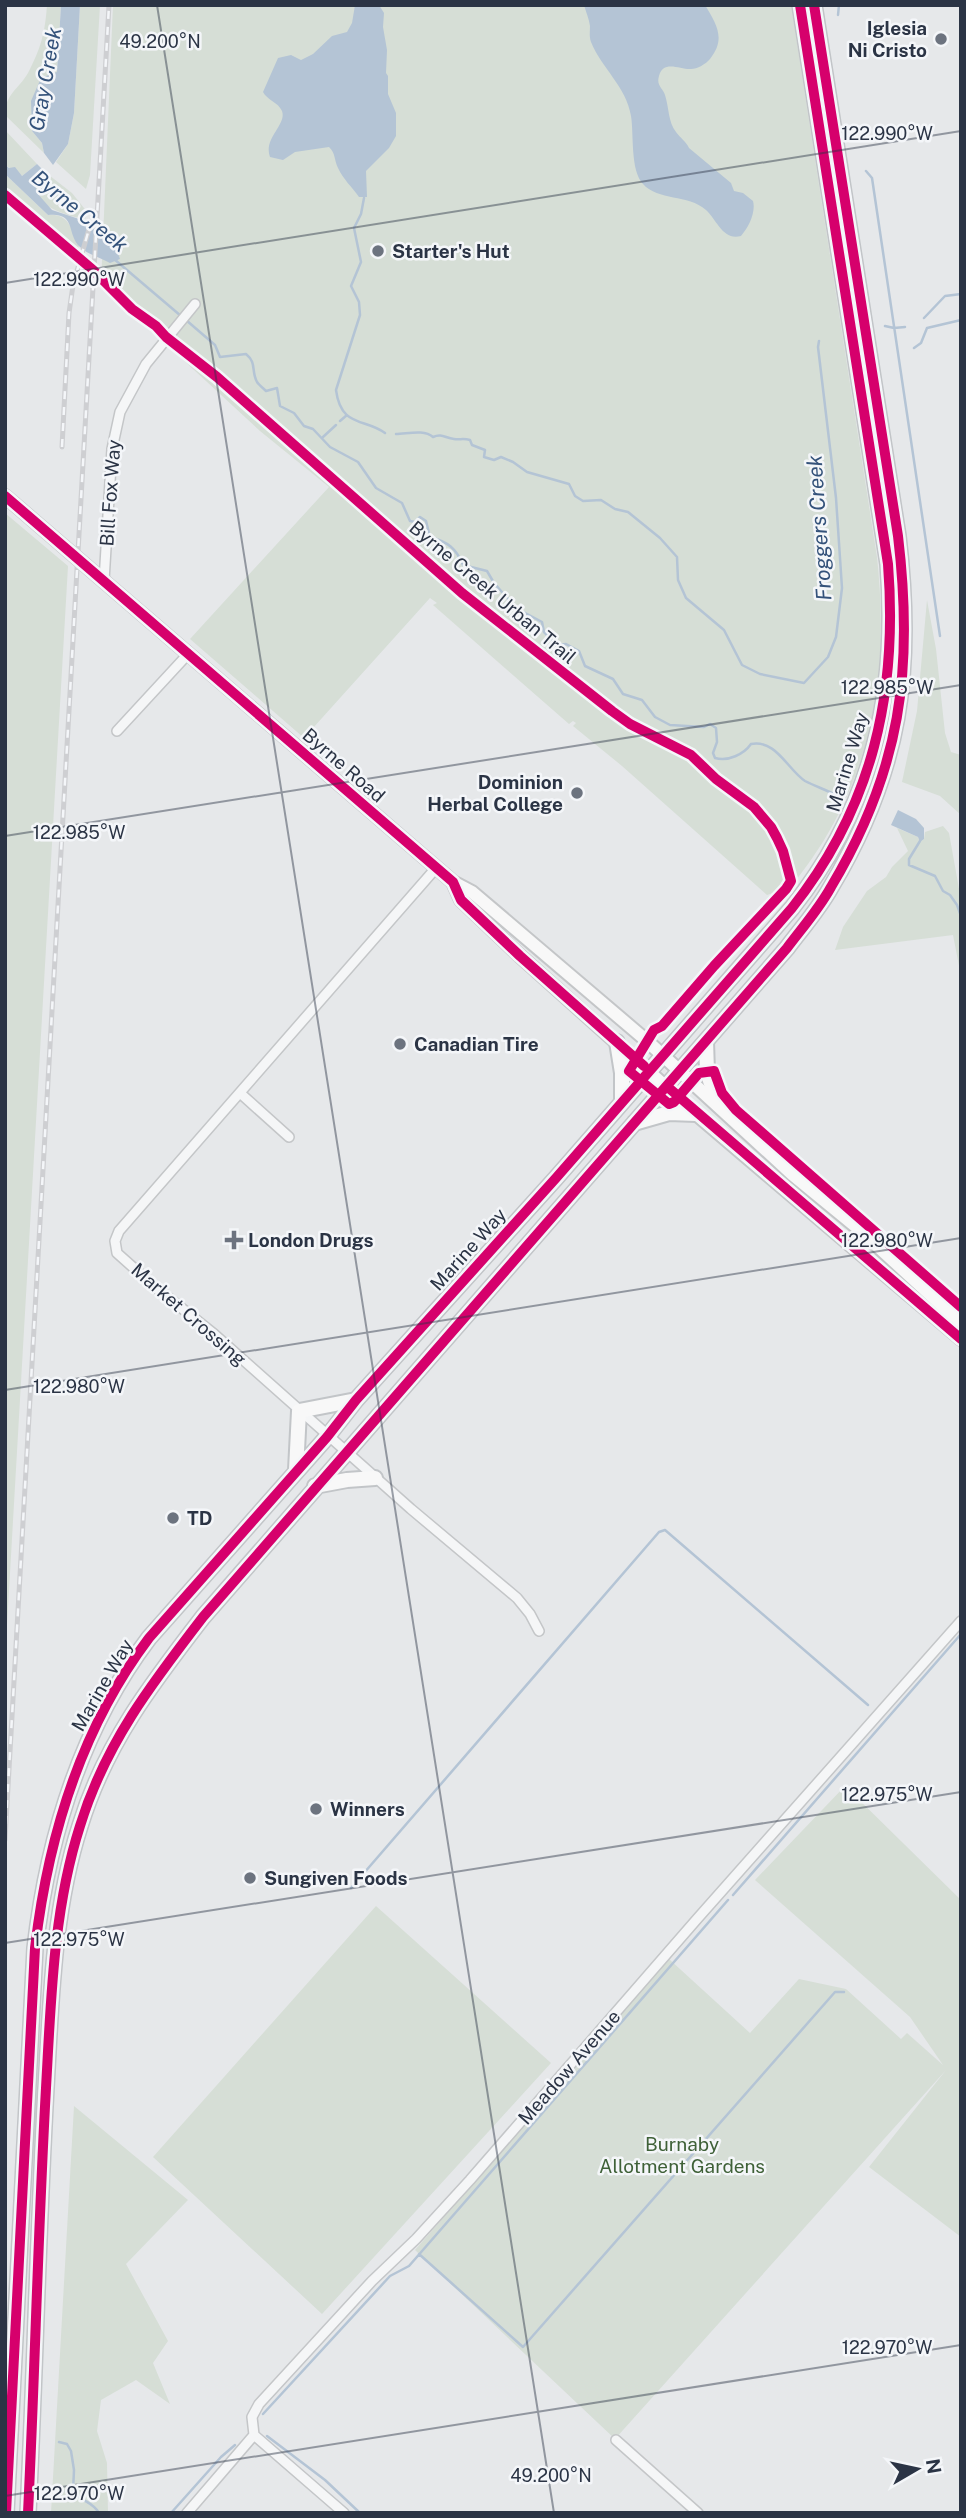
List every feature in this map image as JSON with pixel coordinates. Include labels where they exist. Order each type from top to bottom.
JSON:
[{"type":"main road","name":"Marine Way","points":[[6,2513],[35,1948],[41,1899],[62,1809],[94,1729],[132,1660],[327,1437],[356,1400],[622,1102],[817,877],[857,802],[872,756],[891,640],[888,564],[800,5]]},
{"type":"main road","name":"Marine Way","points":[[28,2513],[40,2204],[54,1958],[63,1901],[80,1826],[116,1740],[145,1692],[203,1617],[787,948],[830,890],[866,820],[881,783],[899,715],[904,678],[906,606],[898,536],[814,5]]},
{"type":"main road","points":[[706,1041],[706,1072],[718,1104]]},
{"type":"main road","points":[[617,1042],[622,1073],[622,1102]]},
{"type":"main road","points":[[632,1123],[660,1114],[696,1114]]},
{"type":"main road","points":[[296,1470],[299,1411],[356,1400]]},
{"type":"main road","points":[[315,1486],[375,1478]]},
{"type":"street","name":"Bill Fox Way","points":[[104,580],[114,433],[120,412],[146,364],[195,304]]},
{"type":"street","name":"Byrne Road","points":[[5,496],[436,868],[453,882],[472,892],[681,1071],[794,1176],[859,1229],[961,1323]]},
{"type":"street","points":[[117,731],[190,653]]},
{"type":"street","name":"Market Crossing","points":[[436,868],[119,1231],[115,1241],[117,1253],[154,1286],[214,1334],[327,1437],[516,1598],[530,1614],[539,1631]]},
{"type":"street","name":"Byrne Road","points":[[453,882],[461,900],[696,1114],[961,1339]]},
{"type":"street","points":[[240,1093],[289,1138]]},
{"type":"street","name":"Meadow Avenue","points":[[187,2513],[254,2435],[252,2417],[259,2404],[372,2281],[453,2200],[705,1909],[961,1621]]},
{"type":"street","points":[[254,2435],[344,2513]]},
{"type":"street","points":[[616,2440],[698,2513]]},
{"type":"green space","points":[[47,5],[61,5],[57,72],[32,131],[42,143],[44,153],[5,115],[7,102],[28,73],[39,48]]},
{"type":"green space","points":[[80,5],[100,5],[90,175],[86,189],[56,162],[68,144],[74,113]]},
{"type":"green space","points":[[113,5],[791,5],[877,557],[880,651],[876,696],[867,739],[853,781],[834,822],[810,861],[780,899],[773,893],[767,895],[573,726],[576,723],[573,721],[569,724],[433,605],[437,603],[430,598],[304,738],[190,639],[329,487],[260,431],[101,284]]},
{"type":"green space","points":[[5,130],[37,164],[22,176],[5,165]]},
{"type":"green space","points":[[45,172],[72,193],[88,213],[85,219],[54,209],[40,200],[36,187]]},
{"type":"green space","points":[[5,174],[48,215],[65,220],[79,246],[76,252],[5,193]]},
{"type":"green space","points":[[5,513],[68,566],[5,1660]]},
{"type":"green space","points":[[927,600],[936,649],[945,733],[951,752],[961,755],[961,815],[940,796],[902,782],[917,711]]},
{"type":"green space","points":[[943,826],[949,833],[961,900],[961,976],[953,935],[835,950],[843,927],[867,891],[886,877],[908,851],[897,828],[918,837],[920,842],[924,839],[925,832]]},
{"type":"green space","name":"Burnaby Allotment Gardens","points":[[845,1786],[961,1900],[961,2237],[869,2167],[946,2070],[615,2439],[415,2250],[669,1959],[750,2033],[799,1979],[846,1989],[901,2039],[907,2033],[943,2065],[910,2017],[755,1880]]},
{"type":"green space","points":[[376,1906],[551,2063],[322,2314],[153,2157]]},
{"type":"green space","points":[[74,2106],[188,2200],[126,2264],[168,2341],[153,2363],[170,2404],[136,2380],[101,2400],[97,2431],[107,2463],[108,2513],[51,2513]]},
{"type":"water","name":"Gray Creek","points":[[61,5],[80,5],[74,113],[68,144],[53,165],[44,153],[42,143],[32,131],[31,101],[41,78],[57,72]]},
{"type":"water","points":[[355,5],[379,5],[384,13],[388,94],[396,113],[396,136],[389,148],[366,171],[367,197],[359,197],[345,179],[329,147],[295,152],[283,160],[270,157],[270,144],[283,116],[280,108],[263,92],[278,58],[291,55],[301,60],[313,54],[332,36],[347,32],[352,23]]},
{"type":"water","points":[[584,5],[705,5],[718,32],[715,52],[708,61],[696,68],[664,68],[658,82],[665,95],[673,128],[689,148],[731,183],[734,191],[743,193],[753,201],[751,219],[741,236],[725,233],[699,205],[657,193],[643,184],[634,161],[628,105],[591,42],[590,23]]},
{"type":"water","points":[[37,164],[45,172],[36,187],[37,193],[52,210],[103,227],[115,245],[120,259],[110,263],[83,249],[76,242],[67,220],[57,215],[48,215],[5,174],[5,165],[9,168],[15,167],[22,176]]},
{"type":"water","points":[[898,810],[916,819],[924,828],[924,839],[920,842],[918,837],[891,825]]},
{"type":"waterway","name":"Froggers Creek","points":[[838,15],[839,5]]},
{"type":"waterway","points":[[866,171],[872,178],[940,636]]},
{"type":"waterway","points":[[364,198],[361,214],[354,228],[361,262],[351,286],[359,302],[360,315],[336,390],[343,411],[348,416],[385,433]]},
{"type":"waterway","name":"Byrne Creek","points":[[114,259],[181,316]]},
{"type":"waterway","points":[[924,318],[945,296],[961,294]]},
{"type":"waterway","name":"Byrne Creek","points":[[186,320],[215,345],[220,357],[246,354],[252,361],[259,384],[266,391],[277,388],[280,406],[294,413],[304,426],[313,429],[330,447],[358,462],[376,488],[402,503],[410,521],[415,522],[420,517],[426,521],[430,537],[451,546],[463,565],[487,571],[516,608],[542,622],[544,632],[557,645],[566,644],[579,651],[585,666],[613,679],[623,694],[642,700],[655,717],[670,725],[704,727],[710,724],[716,728],[717,742],[713,753],[715,758],[730,758],[740,754],[751,744],[768,746],[805,781],[836,795]]},
{"type":"waterway","points":[[914,348],[921,343],[927,328],[961,320]]},
{"type":"waterway","name":"Froggers Creek","points":[[885,326],[905,327]]},
{"type":"waterway","name":"Froggers Creek","points":[[396,434],[420,433],[433,437],[470,440],[472,445],[485,450],[484,457],[494,460],[501,457],[527,472],[569,484],[575,496],[583,501],[601,500],[615,509],[628,512],[660,538],[677,557],[678,580],[686,598],[724,630],[742,665],[760,674],[804,683],[828,657],[836,637],[842,588],[836,498],[819,341]]},
{"type":"waterway","name":"Froggers Creek","points":[[340,421],[347,415]]},
{"type":"waterway","name":"Froggers Creek","points":[[323,437],[336,425]]},
{"type":"waterway","name":"Byrne Creek","points":[[920,841],[909,859],[909,865],[935,876],[943,891],[950,895],[957,905],[961,916]]},
{"type":"waterway","points":[[351,1888],[659,1532],[665,1530],[868,1705]]},
{"type":"waterway","points":[[733,1895],[961,1634]]},
{"type":"waterway","points":[[263,2414],[390,2276],[409,2266],[728,1900]]},
{"type":"waterway","points":[[419,2254],[523,2347],[835,1992],[844,1992]]},
{"type":"waterway","points":[[267,2436],[325,2480],[360,2513]]},
{"type":"waterway","points":[[59,2442],[67,2444],[71,2451],[73,2492],[94,2506],[99,2513]]},
{"type":"waterway","points":[[171,2513],[235,2445]]},
{"type":"railway","points":[[5,1840],[109,5]]},
{"type":"railway","points":[[62,447],[69,313],[73,285],[89,229]]},
{"type":"cycle path","points":[[6,2513],[35,1948],[49,1865],[59,1825],[86,1746],[104,1709],[149,1638],[792,908],[820,869],[843,829],[861,788],[874,746],[889,658],[888,564],[800,5]]},
{"type":"cycle path","points":[[28,2513],[43,2141],[55,1956],[64,1890],[80,1826],[90,1796],[116,1741],[148,1691],[203,1617],[787,948],[816,911],[855,844],[887,760],[897,718],[902,675],[903,585],[898,536],[814,5]]},
{"type":"cycle path","name":"Byrne Creek Urban Trail","points":[[5,195],[93,270],[132,309],[217,377],[462,593],[612,711],[630,724],[691,755],[716,779],[754,807],[777,838],[791,881],[662,1026],[654,1030],[629,1071],[669,1104],[674,1102],[699,1073],[714,1071],[722,1093],[736,1110],[961,1307]]},
{"type":"cycle path","points":[[5,496],[453,882],[461,900],[644,1066]]},
{"type":"cycle path","points":[[670,1089],[961,1339]]},
{"type":"place","name":"Iglesia Ni Cristo","points":[[941,39]]},
{"type":"place","name":"Starter's Hut","points":[[378,251]]},
{"type":"place","name":"Dominion Herbal College","points":[[577,793]]},
{"type":"place","name":"Canadian Tire","points":[[400,1044]]},
{"type":"place","name":"London Drugs","points":[[234,1240]]},
{"type":"place","name":"TD","points":[[173,1518]]},
{"type":"place","name":"Winners","points":[[316,1809]]},
{"type":"place","name":"Sungiven Foods","points":[[250,1878]]}]
